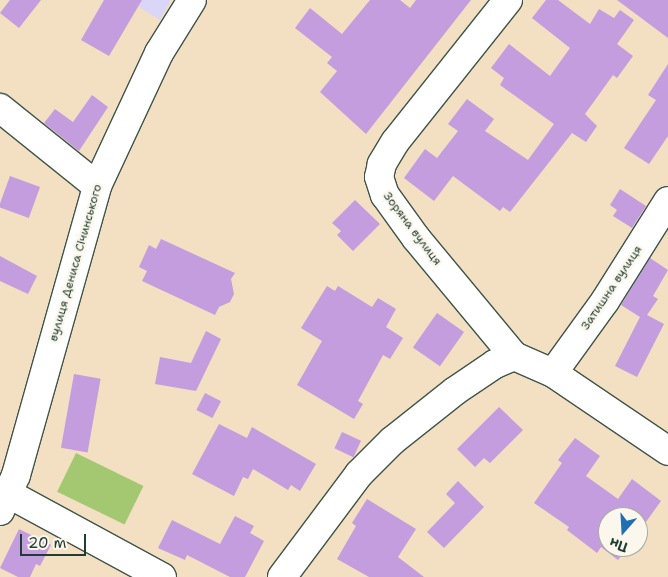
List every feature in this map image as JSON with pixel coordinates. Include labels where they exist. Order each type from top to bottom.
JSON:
[{"type":"street","name":"вулиця Дениса Січинського","points":[[5,502],[97,186],[159,53],[192,0]]},
{"type":"street","name":"Зоряна вулиця","points":[[508,0],[395,142],[382,164],[379,177],[385,195],[416,238],[514,356]]},
{"type":"street","points":[[0,108],[97,186]]},
{"type":"street","name":"Затишна вулиця","points":[[552,373],[605,301],[668,201]]},
{"type":"street","points":[[282,577],[359,474],[392,441],[455,391],[495,364],[514,356],[552,373],[665,441]]},
{"type":"street","points":[[5,502],[162,577]]},
{"type":"shaded area","points":[[128,0],[171,0],[160,20]]},
{"type":"green space","points":[[76,453],[143,486],[125,525],[57,492]]},
{"type":"building","points":[[10,0],[41,0],[19,28],[0,13]]},
{"type":"building","points":[[104,0],[142,0],[109,56],[81,40]]},
{"type":"building","points":[[370,0],[400,0],[410,8],[416,0],[471,0],[366,134],[320,92],[337,71],[327,63],[332,57],[295,28],[310,8],[342,34]]},
{"type":"building","points":[[546,0],[558,0],[590,24],[599,9],[614,18],[620,10],[634,20],[617,44],[633,56],[617,78],[613,75],[585,114],[597,126],[586,142],[572,133],[510,212],[503,207],[500,211],[453,176],[434,201],[404,178],[425,149],[437,158],[458,131],[448,124],[467,99],[494,119],[485,131],[528,160],[554,124],[500,85],[504,78],[491,68],[509,44],[550,76],[570,48],[532,18]]},
{"type":"building","points":[[617,0],[668,0],[668,38]]},
{"type":"building","points":[[668,64],[668,136],[649,164],[624,148],[656,100],[648,95]]},
{"type":"building","points":[[92,95],[108,107],[79,151],[44,123],[55,109],[73,122]]},
{"type":"building","points":[[10,176],[40,187],[29,218],[0,207]]},
{"type":"building","points":[[620,189],[646,206],[632,228],[613,216],[617,210],[610,205]]},
{"type":"building","points":[[355,200],[380,224],[353,251],[337,235],[341,231],[332,223]]},
{"type":"building","points":[[161,239],[235,273],[231,279],[234,294],[230,302],[219,307],[215,315],[142,281],[147,271],[139,267],[149,245],[156,249]]},
{"type":"building","points":[[0,256],[37,276],[28,294],[0,281]]},
{"type":"building","points":[[650,258],[668,270],[653,296],[658,299],[647,315],[664,324],[637,377],[615,366],[640,317],[621,305]]},
{"type":"building","points":[[327,286],[335,291],[338,286],[372,307],[378,298],[396,309],[386,327],[403,338],[390,359],[383,355],[358,401],[363,404],[354,419],[297,385],[322,341],[301,328]]},
{"type":"building","points":[[437,313],[464,332],[440,366],[413,347]]},
{"type":"building","points":[[206,331],[221,339],[196,391],[155,384],[160,357],[191,363]]},
{"type":"building","points":[[74,374],[101,379],[88,453],[61,448]]},
{"type":"building","points":[[205,393],[221,401],[212,418],[196,410]]},
{"type":"building","points":[[499,407],[523,430],[490,463],[484,458],[475,467],[457,449]]},
{"type":"building","points":[[219,424],[247,438],[252,427],[316,464],[300,491],[291,485],[288,490],[253,469],[248,479],[243,477],[234,496],[192,474]]},
{"type":"building","points":[[342,432],[361,441],[353,457],[334,448]]},
{"type":"building","points":[[575,438],[600,456],[586,476],[618,499],[632,479],[661,501],[648,519],[648,507],[598,507],[597,553],[567,530],[569,527],[534,503],[562,463],[558,460]]},
{"type":"building","points":[[458,481],[484,507],[444,548],[427,532],[455,503],[446,494]]},
{"type":"building","points":[[367,499],[416,529],[398,557],[424,577],[369,577],[337,559],[356,526],[352,523]]},
{"type":"building","points":[[235,516],[254,526],[250,533],[264,541],[245,577],[230,577],[187,555],[185,560],[158,548],[172,520],[220,544]]},
{"type":"building","points":[[19,529],[51,545],[40,566],[36,564],[30,577],[18,577],[0,568]]}]
